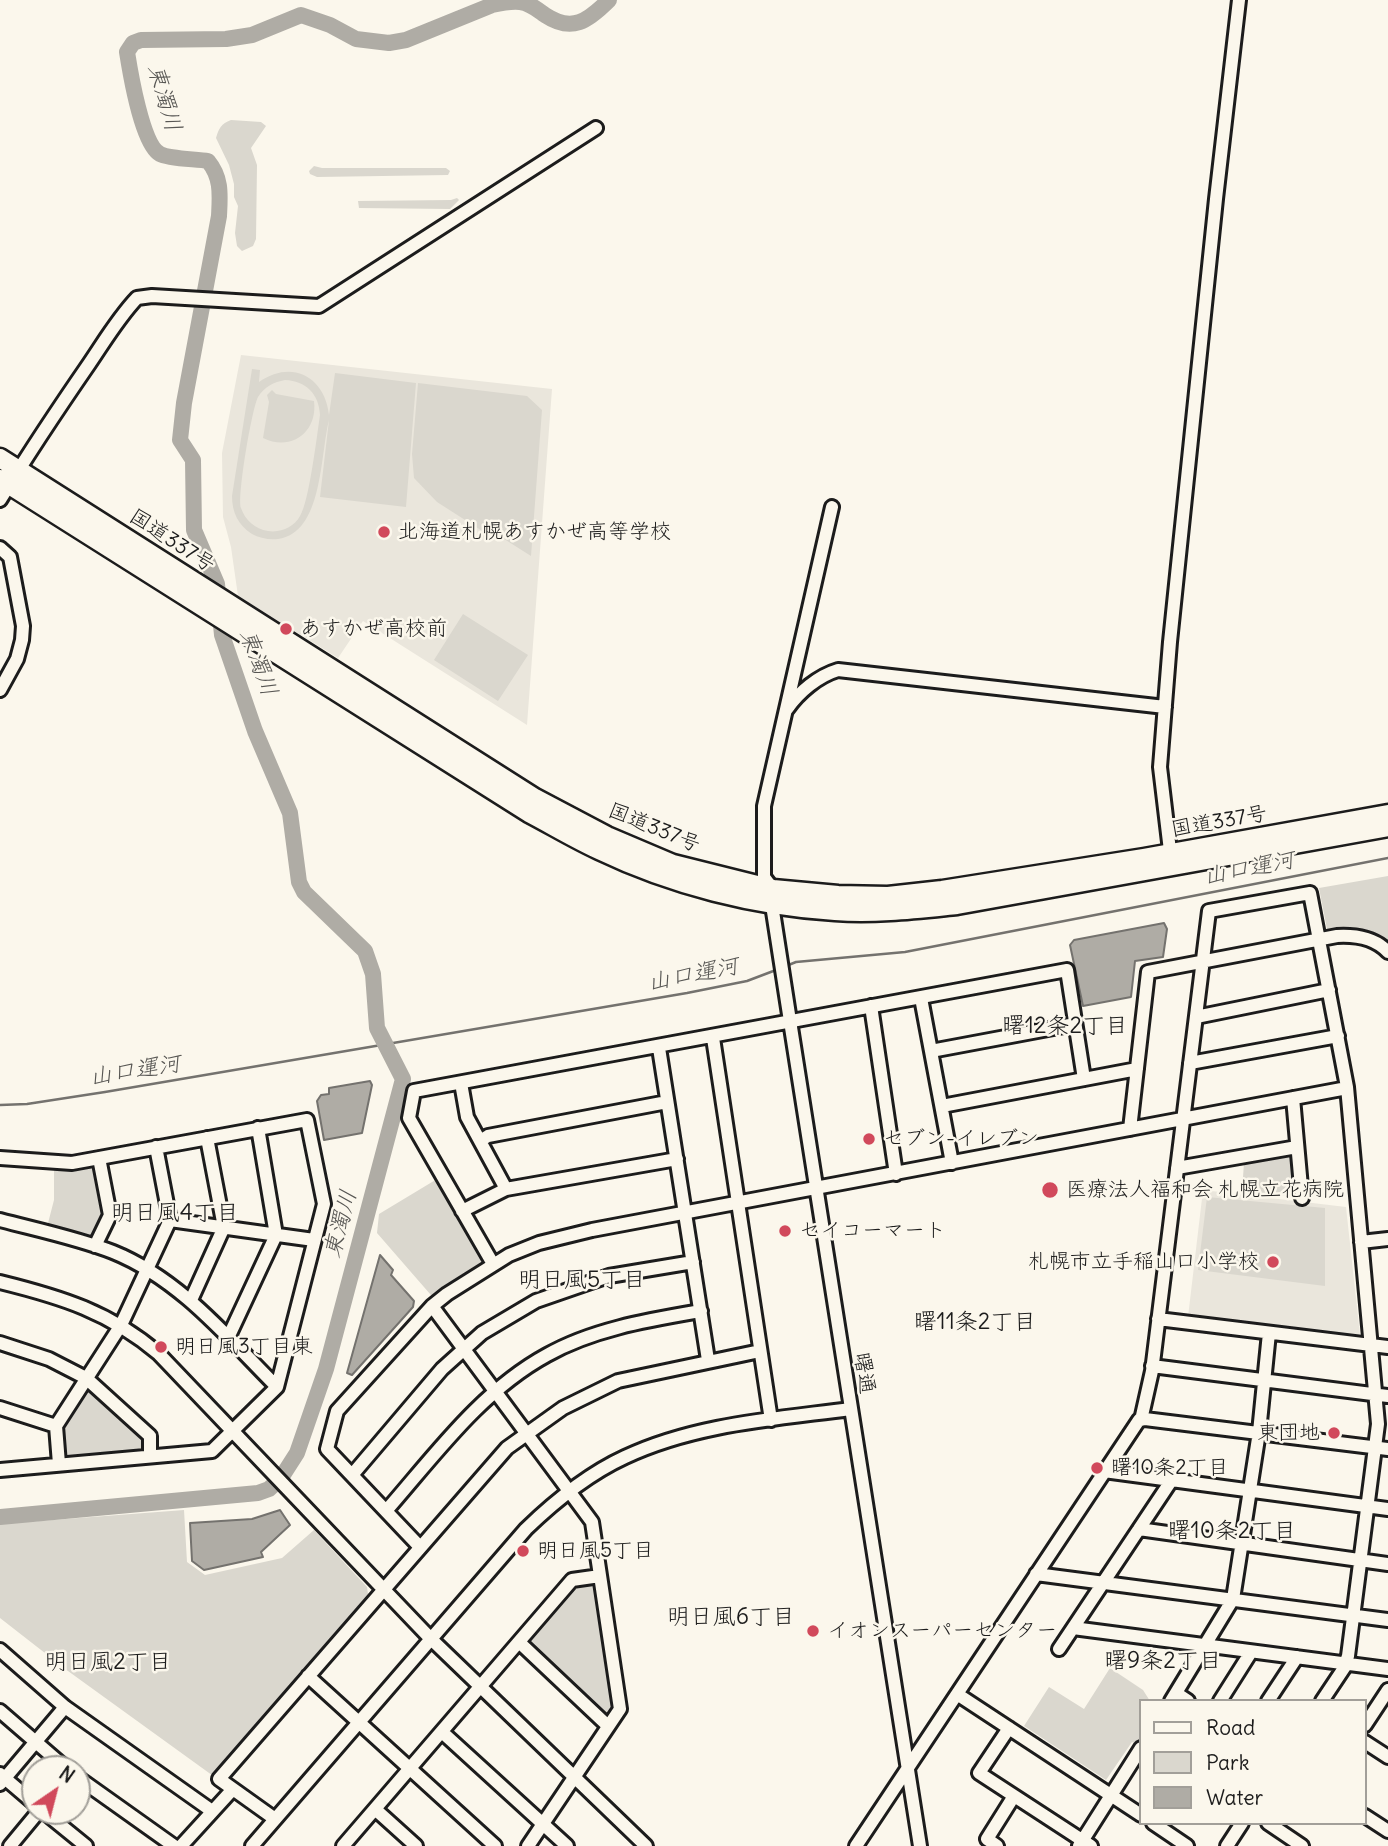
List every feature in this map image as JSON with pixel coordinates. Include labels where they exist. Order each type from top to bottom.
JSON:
[{"type":"highway","name":"国道337号","points":[[0,458],[9,477],[200,607],[236,619]]},
{"type":"highway","name":"国道337号","points":[[9,477],[202,587],[236,619],[529,813],[600,851],[670,879],[772,897],[836,912],[886,912],[957,905],[1388,814]]},
{"type":"highway","name":"国道337号","points":[[1171,860],[1388,827]]},
{"type":"street","points":[[1171,860],[1160,767],[1216,199],[1239,0]]},
{"type":"street","points":[[0,500],[9,477],[117,323],[138,298],[152,296],[314,306],[324,304],[596,128]]},
{"type":"street","name":"曙通","points":[[831,507],[764,806],[764,877],[772,897],[920,1846]]},
{"type":"street","points":[[0,548],[10,557],[23,626],[17,659],[0,690]]},
{"type":"street","points":[[787,709],[824,674],[838,670],[1165,706]]},
{"type":"street","points":[[856,1846],[1104,1471],[1141,1420],[1152,1366],[1209,911],[1310,893],[1348,1088],[1371,1345],[1382,1395],[1378,1424],[1382,1448],[1367,1507],[1345,1664],[1323,1699]]},
{"type":"street","points":[[1130,1129],[1148,972],[1350,935],[1375,942],[1388,952]]},
{"type":"street","points":[[493,1264],[409,1118],[414,1091],[713,1038],[790,1021],[1067,970],[1084,1079]]},
{"type":"street","points":[[1196,1017],[1329,990]]},
{"type":"street","points":[[921,998],[952,1163]]},
{"type":"street","points":[[871,1006],[896,1174]]},
{"type":"street","points":[[931,1051],[1075,1024]]},
{"type":"street","points":[[1190,1063],[1338,1036]]},
{"type":"street","points":[[713,1038],[771,1420]]},
{"type":"street","points":[[659,1048],[708,1360]]},
{"type":"street","points":[[942,1106],[1137,1069]]},
{"type":"street","points":[[461,1083],[467,1117],[506,1189]]},
{"type":"street","points":[[420,1547],[327,1449],[337,1411],[432,1306],[493,1264],[540,1243],[685,1213],[1348,1088]]},
{"type":"street","points":[[1293,1098],[1303,1198]]},
{"type":"street","points":[[480,1141],[488,1136],[667,1102]]},
{"type":"street","points":[[0,1158],[72,1163],[307,1120],[324,1204],[277,1387],[212,1451],[0,1469]]},
{"type":"street","points":[[228,1338],[276,1235],[258,1129]]},
{"type":"street","points":[[191,1300],[224,1227],[207,1138]]},
{"type":"street","points":[[59,1464],[56,1426],[121,1325],[170,1220],[156,1147]]},
{"type":"street","points":[[1177,1168],[1297,1147]]},
{"type":"street","points":[[95,1246],[110,1215],[100,1158]]},
{"type":"street","points":[[462,1211],[506,1189],[677,1159]]},
{"type":"street","points":[[0,1220],[116,1253],[147,1270],[191,1300],[277,1387]]},
{"type":"street","points":[[170,1220],[314,1240]]},
{"type":"street","points":[[1362,1242],[1388,1239]]},
{"type":"street","points":[[352,1475],[463,1348],[482,1333],[536,1301],[610,1276],[693,1262]]},
{"type":"street","points":[[0,1282],[64,1299],[96,1312],[121,1325],[159,1354],[430,1638],[646,1846]]},
{"type":"street","points":[[432,1306],[593,1522],[620,1709],[528,1846]]},
{"type":"street","points":[[386,1511],[467,1418],[495,1391],[545,1355],[571,1343],[631,1324],[701,1311]]},
{"type":"street","points":[[1158,1319],[1388,1348]]},
{"type":"street","points":[[1173,1697],[1233,1599],[1259,1432],[1269,1332]]},
{"type":"street","points":[[0,1343],[49,1359],[86,1378],[150,1436],[150,1456]]},
{"type":"street","points":[[275,1819],[219,1779],[507,1448],[563,1408],[618,1381],[760,1351]]},
{"type":"street","points":[[1152,1366],[1382,1395]]},
{"type":"street","points":[[0,1408],[56,1426]]},
{"type":"street","points":[[252,1846],[526,1529],[569,1491],[624,1457],[654,1445],[719,1428],[850,1409]]},
{"type":"street","points":[[1141,1420],[1382,1448]]},
{"type":"street","points":[[1104,1471],[1388,1509]]},
{"type":"street","points":[[1059,1649],[1171,1481]]},
{"type":"street","points":[[1139,1529],[1388,1564]]},
{"type":"street","points":[[1036,1574],[1388,1620]]},
{"type":"street","points":[[343,1846],[572,1580],[600,1576]]},
{"type":"street","points":[[1073,1628],[1388,1669]]},
{"type":"street","points":[[519,1642],[608,1726]]},
{"type":"street","points":[[0,1650],[65,1707],[212,1811]]},
{"type":"street","points":[[1221,1699],[1251,1652]]},
{"type":"street","points":[[1269,1699],[1297,1657]]},
{"type":"street","points":[[308,1676],[495,1846]]},
{"type":"street","points":[[1367,1722],[1388,1690]]},
{"type":"street","points":[[957,1694],[1140,1814]]},
{"type":"street","points":[[21,1793],[2,1779],[65,1707]]},
{"type":"street","points":[[0,1712],[51,1755]]},
{"type":"street","points":[[1009,1728],[979,1773],[1084,1844],[1140,1750]]},
{"type":"street","points":[[442,1732],[567,1846]]},
{"type":"street","points":[[1367,1743],[1388,1757]]},
{"type":"street","points":[[91,1787],[174,1846]]},
{"type":"street","points":[[181,1846],[233,1789]]},
{"type":"street","points":[[997,1846],[987,1839],[1014,1796]]},
{"type":"street","points":[[375,1809],[416,1846]]},
{"type":"street","points":[[1367,1817],[1388,1831]]},
{"type":"street","points":[[10,1846],[29,1825]]},
{"type":"street","points":[[55,1825],[71,1842],[86,1846]]},
{"type":"street","points":[[1156,1825],[1187,1846]]},
{"type":"street","points":[[1227,1846],[1241,1825]]},
{"type":"street","points":[[1271,1825],[1302,1846]]},
{"type":"shaded area","name":"北海道札幌あすかぜ高等学校","points":[[241,355],[552,389],[527,725],[363,621],[338,658],[238,596],[231,547],[223,517],[222,453]]},
{"type":"shaded area","name":"札幌市立手稲山口小学校","points":[[1203,1190],[1346,1207],[1360,1335],[1356,1339],[1188,1317]]},
{"type":"green space","points":[[231,120],[261,122],[266,126],[251,148],[257,165],[256,239],[253,246],[242,251],[237,246],[235,233],[238,206],[234,197],[234,184],[229,165],[216,138],[221,127]]},
{"type":"green space","points":[[314,166],[446,168],[450,171],[448,175],[317,177],[309,171]]},
{"type":"green space","points":[[451,200],[459,200],[450,209],[359,208],[358,201]]},
{"type":"green space","points":[[252,369],[260,370],[259,382],[283,372],[295,372],[305,376],[321,391],[329,415],[335,373],[416,383],[406,507],[320,497],[329,420],[312,508],[304,523],[293,534],[275,539],[252,534],[237,518],[232,496]],"holes":[[[292,381],[310,390],[319,408],[312,468],[303,508],[297,520],[282,530],[268,531],[251,523],[241,508],[246,452],[258,397],[273,384]]]},
{"type":"green space","points":[[418,383],[527,396],[542,410],[531,556],[490,530],[487,534],[437,502],[414,478],[412,454]]},
{"type":"green space","points":[[272,390],[276,394],[314,401],[312,422],[307,430],[292,441],[273,442],[263,438],[269,402],[267,395]]},
{"type":"green space","points":[[463,614],[528,655],[498,701],[434,660]]},
{"type":"green space","points":[[1388,876],[1388,941],[1359,928],[1327,929],[1319,888]]},
{"type":"green space","points":[[1290,1155],[1294,1158],[1296,1197],[1242,1191],[1244,1163]]},
{"type":"green space","points":[[97,1161],[104,1218],[95,1241],[47,1227],[54,1200],[54,1165]]},
{"type":"green space","points":[[442,1176],[493,1264],[437,1302],[377,1233],[379,1214]]},
{"type":"green space","points":[[1207,1197],[1325,1208],[1325,1286],[1198,1270]]},
{"type":"green space","points":[[86,1378],[150,1436],[150,1456],[59,1464],[56,1426]]},
{"type":"green space","points":[[184,1510],[187,1562],[205,1575],[282,1558],[314,1530],[367,1587],[368,1594],[216,1778],[68,1671],[0,1618],[0,1524]]},
{"type":"green space","points":[[600,1576],[620,1709],[608,1726],[519,1642],[572,1580]]},
{"type":"green space","points":[[1110,1668],[1143,1690],[1149,1699],[1140,1699],[1140,1738],[1136,1744],[1132,1742],[1106,1780],[1024,1726],[1049,1687],[1084,1709]]},
{"type":"water","points":[[1164,923],[1167,929],[1163,957],[1135,961],[1131,997],[1083,1006],[1070,945],[1074,940]]},
{"type":"water","points":[[370,1081],[372,1085],[362,1133],[324,1140],[317,1101],[321,1095],[329,1094],[329,1088]]},
{"type":"water","points":[[380,1255],[393,1270],[391,1275],[414,1301],[413,1307],[352,1375],[347,1373]]},
{"type":"water","points":[[280,1510],[290,1525],[261,1552],[263,1557],[204,1570],[192,1561],[190,1523],[252,1519]]},
{"type":"waterway","name":"東濁川","points":[[0,1517],[258,1493],[269,1489],[281,1478],[297,1453],[326,1369],[403,1079],[377,1028],[373,974],[365,951],[304,892],[299,882],[290,813],[255,731],[222,635],[217,584],[194,530],[193,460],[180,440],[184,403],[219,216],[219,187],[216,174],[208,161],[164,156],[154,148],[142,123],[127,52],[133,43],[141,40],[226,39],[252,35],[301,15],[330,25],[356,39],[389,43],[406,40],[492,5],[510,2],[527,4],[555,20],[572,24],[587,19],[609,0]]},
{"type":"waterway","name":"山口運河","points":[[786,966],[796,962],[905,952],[1388,858]]},
{"type":"waterway","name":"山口運河","points":[[0,1105],[27,1104],[105,1092],[687,993],[747,981],[776,970]]},
{"type":"place","name":"北海道札幌あすかぜ高等学校","points":[[384,532]]},
{"type":"place","name":"あすかぜ高校前","points":[[286,629]]},
{"type":"place","name":"セブン-イレブン","points":[[869,1139]]},
{"type":"place","name":"医療法人福和会 札幌立花病院","points":[[1050,1190]]},
{"type":"place","name":"セイコーマート","points":[[785,1231]]},
{"type":"place","name":"札幌市立手稲山口小学校","points":[[1273,1262]]},
{"type":"place","name":"明日風3丁目東","points":[[161,1347]]},
{"type":"place","name":"東団地","points":[[1334,1433]]},
{"type":"place","name":"曙10条2丁目","points":[[1097,1468]]},
{"type":"place","name":"明日風5丁目","points":[[523,1551]]},
{"type":"place","name":"イオンスーパーセンター","points":[[813,1631]]},
{"type":"district","name":"曙12条2丁目","points":[[1065,1026]]},
{"type":"district","name":"明日風4丁目","points":[[175,1213]]},
{"type":"district","name":"明日風5丁目","points":[[582,1280]]},
{"type":"district","name":"曙11条2丁目","points":[[975,1322]]},
{"type":"district","name":"曙10条2丁目","points":[[1232,1531]]},
{"type":"district","name":"明日風6丁目","points":[[731,1617]]},
{"type":"district","name":"曙9条2丁目","points":[[1163,1661]]},
{"type":"district","name":"明日風2丁目","points":[[108,1662]]}]
